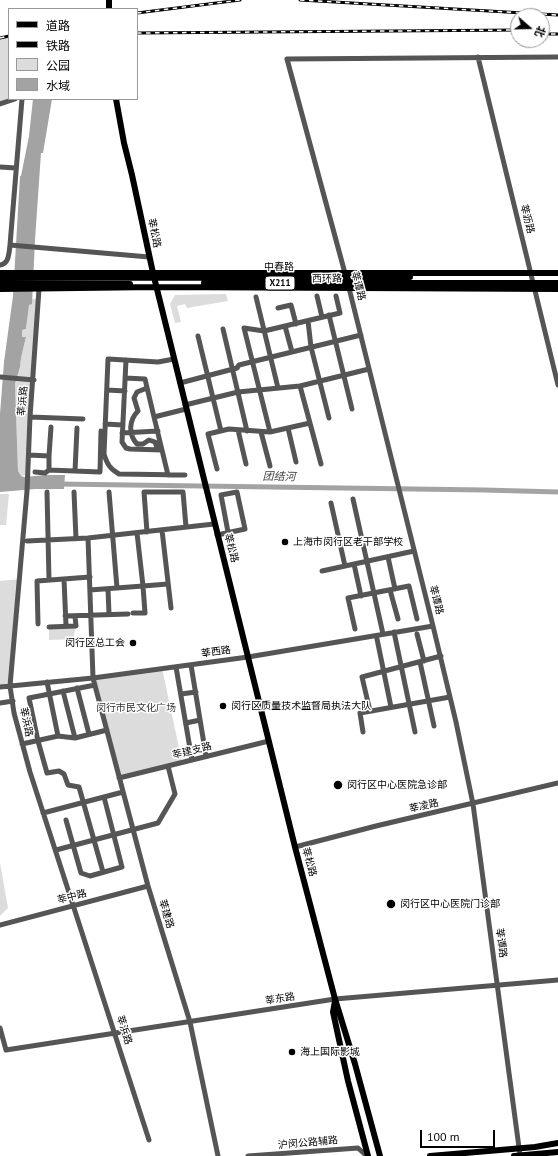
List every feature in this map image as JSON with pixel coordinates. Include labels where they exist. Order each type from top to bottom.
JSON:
[{"type":"main road","name":"莘松路","points":[[116,100],[118,116],[149,257],[207,497],[295,847],[380,1156]]},
{"type":"main road","name":"西环路","points":[[1,282],[10,273],[558,273]]},
{"type":"main road","name":"中春路","points":[[1,282],[558,277]]},
{"type":"main road","name":"西环路","points":[[1,282],[37,289],[156,287],[558,289]]},
{"type":"main road","name":"中春路","points":[[1,282],[558,283]]},
{"type":"main road","name":"莘松路","points":[[336,999],[333,1012],[348,1081],[367,1156]]},
{"type":"main road","points":[[430,1156],[558,1143]]},
{"type":"main road","points":[[517,1156],[558,1152]]},
{"type":"street","points":[[478,57],[558,57]]},
{"type":"street","name":"莘谭路","points":[[478,57],[287,59],[350,288],[450,697],[472,804],[498,985],[518,1148],[517,1156]]},
{"type":"street","name":"莘沥路","points":[[478,57],[558,385]]},
{"type":"street","points":[[0,104],[13,100]]},
{"type":"street","points":[[0,266],[4,265],[13,245],[16,168],[22,100]]},
{"type":"street","points":[[0,167],[16,168]]},
{"type":"street","points":[[13,245],[149,257]]},
{"type":"street","name":"莘浜路","points":[[37,289],[34,380],[30,417],[27,491],[10,686],[14,713],[22,744],[43,813],[150,1140]]},
{"type":"street","points":[[317,296],[322,317]]},
{"type":"street","points":[[270,432],[244,328],[264,331],[340,313],[336,296]]},
{"type":"street","points":[[256,297],[278,388]]},
{"type":"street","points":[[278,308],[291,304],[296,324]]},
{"type":"street","points":[[329,315],[352,409]]},
{"type":"street","points":[[308,321],[311,347],[329,418]]},
{"type":"street","points":[[285,326],[292,352]]},
{"type":"street","points":[[223,330],[247,431]]},
{"type":"street","points":[[180,383],[232,370],[237,368],[239,365],[361,335]]},
{"type":"street","points":[[198,336],[221,431]]},
{"type":"street","points":[[174,359],[158,362],[108,359],[104,454],[112,470],[119,474],[185,475]]},
{"type":"street","points":[[126,360],[122,442],[126,448],[130,449],[160,450]]},
{"type":"street","points":[[154,417],[213,398],[238,392],[300,386],[369,368]]},
{"type":"street","points":[[0,377],[34,380]]},
{"type":"street","points":[[126,378],[145,379],[158,431],[160,450],[168,475]]},
{"type":"street","points":[[300,386],[321,464]]},
{"type":"street","points":[[148,388],[137,392],[134,398],[138,411],[134,415],[130,432],[137,444],[143,444],[149,440],[155,442],[160,450]]},
{"type":"street","points":[[107,390],[125,391]]},
{"type":"street","points":[[30,417],[83,419]]},
{"type":"street","points":[[217,469],[208,434],[229,429],[270,432],[310,423]]},
{"type":"street","points":[[106,424],[123,425]]},
{"type":"street","points":[[49,470],[51,427]]},
{"type":"street","points":[[75,471],[77,428]]},
{"type":"street","points":[[288,428],[296,462]]},
{"type":"street","points":[[238,430],[246,464]]},
{"type":"street","points":[[35,472],[45,473],[49,470],[100,472],[102,431]]},
{"type":"street","points":[[122,432],[158,431]]},
{"type":"street","points":[[261,432],[270,466]]},
{"type":"street","points":[[29,455],[49,456]]},
{"type":"street","points":[[47,492],[49,580]]},
{"type":"street","points":[[74,492],[76,539]]},
{"type":"street","points":[[108,492],[117,588]]},
{"type":"street","points":[[147,532],[144,492],[183,492],[186,527]]},
{"type":"street","points":[[217,535],[245,529],[237,492],[221,495],[228,532]]},
{"type":"street","points":[[353,499],[383,634]]},
{"type":"street","points":[[332,503],[345,566]]},
{"type":"street","points":[[27,541],[88,538],[214,524]]},
{"type":"street","points":[[162,530],[170,608]]},
{"type":"street","points":[[65,616],[145,613],[137,533]]},
{"type":"street","name":"莘建路","points":[[88,538],[93,678],[148,886],[190,1022],[218,1156]]},
{"type":"street","points":[[322,572],[414,551]]},
{"type":"street","points":[[388,557],[398,619]]},
{"type":"street","points":[[354,564],[361,596]]},
{"type":"street","points":[[38,624],[37,581],[90,577]]},
{"type":"street","points":[[64,579],[66,626]]},
{"type":"street","points":[[90,590],[168,584]]},
{"type":"street","points":[[355,629],[348,598],[409,586],[417,619]]},
{"type":"street","points":[[108,589],[109,614]]},
{"type":"street","points":[[49,627],[76,626],[75,616]]},
{"type":"street","name":"莘西路","points":[[0,687],[93,678],[248,657],[433,626]]},
{"type":"street","points":[[394,632],[415,732]]},
{"type":"street","points":[[418,634],[434,726]]},
{"type":"street","points":[[377,639],[391,707]]},
{"type":"street","points":[[370,711],[362,677],[440,656]]},
{"type":"street","points":[[191,665],[206,756]]},
{"type":"street","points":[[176,667],[192,760]]},
{"type":"street","points":[[47,682],[58,736]]},
{"type":"street","points":[[95,685],[29,698],[38,741],[47,773],[59,771],[64,774],[68,785],[79,787],[103,872]]},
{"type":"street","points":[[77,688],[90,734]]},
{"type":"street","points":[[62,691],[75,738]]},
{"type":"street","points":[[181,694],[196,692]]},
{"type":"street","points":[[363,732],[360,713],[450,697]]},
{"type":"street","points":[[0,702],[12,701]]},
{"type":"street","points":[[186,722],[200,720]]},
{"type":"street","points":[[22,744],[58,736],[75,738],[107,730]]},
{"type":"street","name":"莘建支路","points":[[119,778],[268,741]]},
{"type":"street","points":[[56,850],[158,823],[175,794],[168,766]]},
{"type":"street","name":"莘凌路","points":[[295,847],[376,826],[558,783]]},
{"type":"street","points":[[43,813],[123,792]]},
{"type":"street","points":[[66,820],[81,873],[90,876],[122,867],[104,797]]},
{"type":"street","name":"莘中路","points":[[0,925],[148,886]]},
{"type":"street","name":"莘东路","points":[[0,1028],[6,1050],[336,999],[558,980]]},
{"type":"street","name":"沪闵公路辅路","points":[[248,1156],[358,1148],[367,1156]]},
{"type":"green space","points":[[0,38],[8,38],[8,100],[0,104]]},
{"type":"green space","points":[[226,294],[228,301],[187,308],[185,304],[177,306],[181,322],[175,323],[170,304],[175,295]]},
{"type":"green space","points":[[32,299],[38,299],[28,475],[21,476],[18,471],[15,384],[26,338],[22,338],[22,330],[26,329],[29,304],[32,304]]},
{"type":"green space","points":[[0,494],[9,494],[6,525],[0,525]]},
{"type":"green space","points":[[20,579],[10,686],[0,687],[0,581]]},
{"type":"green space","points":[[76,626],[73,639],[49,640],[49,627]]},
{"type":"green space","name":"闵行市民文化广场","points":[[162,668],[182,762],[119,778],[93,678]]},
{"type":"green space","points":[[0,863],[8,908],[0,916]]},
{"type":"water","points":[[33,100],[52,100],[43,153],[41,153],[32,304],[29,305],[26,329],[22,330],[22,337],[26,337],[15,384],[18,471],[21,476],[24,477],[65,475],[64,489],[35,489],[0,492],[0,414],[4,362],[13,296],[20,176],[29,136]]},
{"type":"waterway","name":"团结河","points":[[59,484],[558,492]]},
{"type":"railway","points":[[138,13],[240,0]]},
{"type":"railway","points":[[300,0],[558,15]]},
{"type":"railway","points":[[138,33],[510,30]]},
{"type":"railway","points":[[550,34],[558,34]]},
{"type":"railway","points":[[0,38],[8,36]]},
{"type":"place","name":"上海市闵行区老干部学校","points":[[285,542]]},
{"type":"place","name":"闵行区总工会","points":[[133,643]]},
{"type":"place","name":"闵行区质量技术监督局执法大队","points":[[223,706]]},
{"type":"place","name":"闵行区中心医院急诊部","points":[[338,785]]},
{"type":"place","name":"闵行区中心医院门诊部","points":[[391,904]]},
{"type":"place","name":"海上国际影城","points":[[292,1052]]}]
